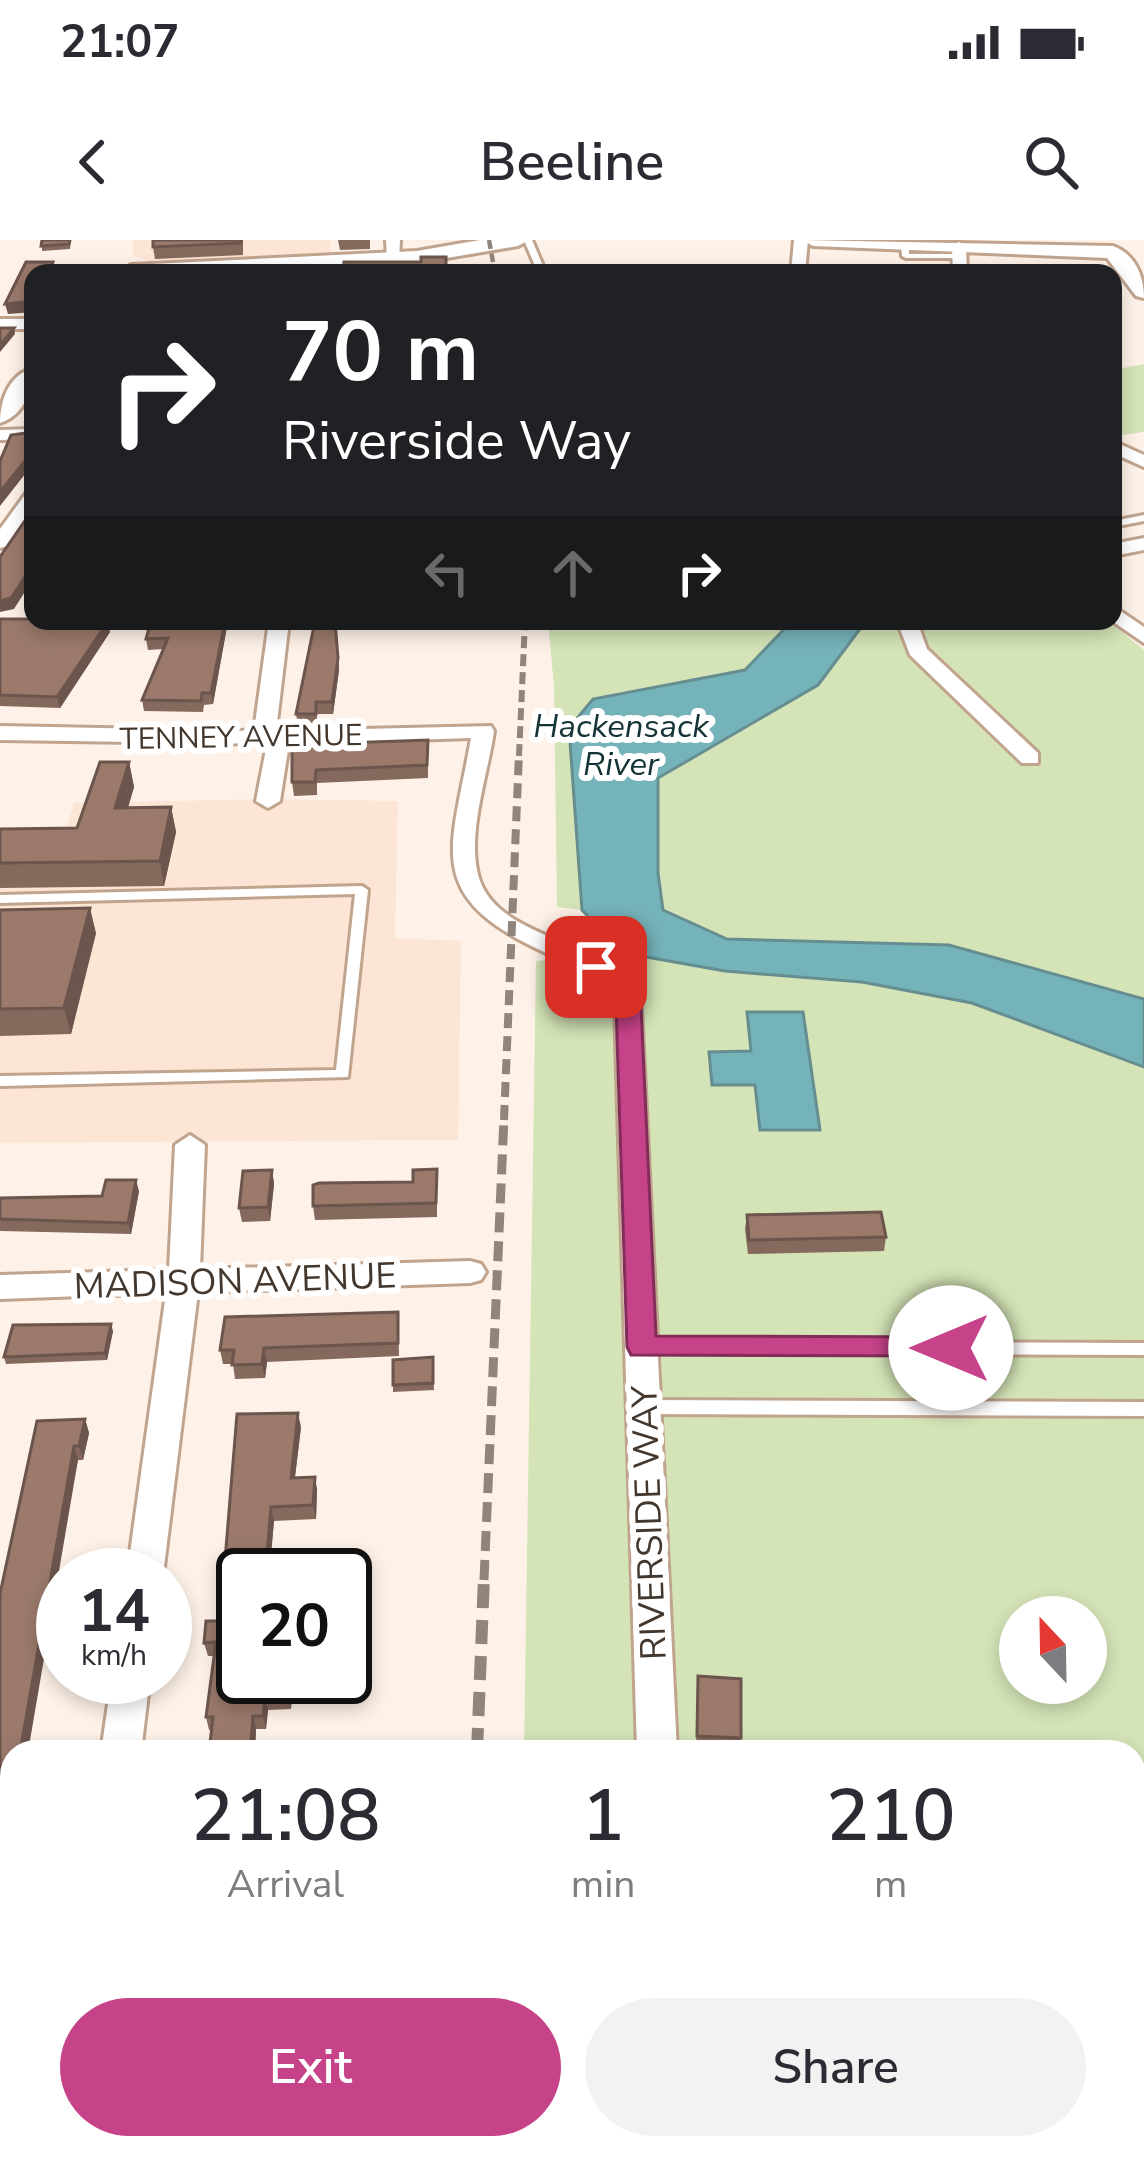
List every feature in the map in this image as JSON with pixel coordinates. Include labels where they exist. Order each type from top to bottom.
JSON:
[{"type":"main road","points":[[333,264],[393,249],[516,240]]},
{"type":"main road","points":[[813,240],[905,244],[960,258],[1006,244],[1113,252],[1140,282]]},
{"type":"main road","points":[[132,264],[134,255],[155,264]]},
{"type":"main road","points":[[0,415],[24,391]]},
{"type":"street","points":[[6,534],[24,509]]},
{"type":"street","points":[[268,801],[278,630]]},
{"type":"street","points":[[910,630],[917,650],[1030,758]]},
{"type":"street","name":"TENNEY AVENUE","points":[[0,733],[272,738],[483,731]]},
{"type":"street","name":"RIVERSIDE WAY","points":[[483,731],[466,854],[473,891],[511,926],[596,967],[622,991],[628,1006],[657,1740]]},
{"type":"street","points":[[149,1548],[184,1280],[190,1144]]},
{"type":"street","name":"MADISON AVENUE","points":[[0,1287],[470,1272]]},
{"type":"street","points":[[123,1740],[127,1704]]},
{"type":"lane","points":[[0,899],[362,890],[343,1074],[0,1081]]},
{"type":"lane","points":[[641,1347],[1144,1349]]},
{"type":"lane","points":[[644,1407],[1144,1409]]},
{"type":"shaded area","points":[[133,240],[330,240],[331,262],[157,264],[133,255]]},
{"type":"shaded area","points":[[398,801],[395,938],[461,941],[458,1140],[0,1143],[0,838],[64,836],[74,803]]},
{"type":"green space","points":[[1144,364],[1144,432],[1122,434],[1122,368]]},
{"type":"green space","points":[[549,630],[783,630],[745,670],[569,728],[582,910],[557,907]]},
{"type":"green space","points":[[859,630],[1120,630],[1144,650],[1144,999],[949,945],[727,939],[663,910],[658,778],[818,685]]},
{"type":"green space","points":[[624,953],[725,971],[862,982],[972,1003],[1144,1067],[1144,1740],[524,1740],[536,961]]},
{"type":"water","name":"Hackensack River","points":[[783,630],[859,630],[818,685],[658,778],[663,910],[727,939],[949,945],[1144,999],[1144,1067],[972,1003],[862,982],[725,971],[624,953],[582,910],[569,728],[593,699],[745,670]]},
{"type":"water","points":[[747,1012],[803,1012],[820,1130],[760,1130],[755,1085],[712,1085],[709,1052],[751,1051]]},
{"type":"building","points":[[42,240],[70,240],[69,244],[41,246]]},
{"type":"building","points":[[153,240],[241,240],[241,243],[153,247]]},
{"type":"building","points":[[421,257],[446,257],[446,264],[344,264],[344,262],[421,262]]},
{"type":"building","points":[[24,266],[24,302],[5,304]]},
{"type":"building","points":[[0,328],[14,328],[0,345]]},
{"type":"building","points":[[24,433],[24,462],[0,492],[0,461],[11,435]]},
{"type":"building","points":[[24,522],[24,578],[11,598],[0,601],[0,557]]},
{"type":"building","points":[[0,619],[24,619],[24,630],[102,630],[57,697],[0,695]]},
{"type":"building","points":[[148,630],[223,630],[211,693],[202,693],[201,701],[142,700],[168,638],[146,639]]},
{"type":"building","points":[[313,630],[336,630],[338,658],[332,702],[316,702],[316,714],[296,714]]},
{"type":"building","points":[[292,735],[315,735],[315,744],[428,740],[427,765],[316,770],[315,782],[292,782]]},
{"type":"building","points":[[100,762],[129,762],[115,808],[171,807],[160,861],[0,863],[0,829],[77,828]]},
{"type":"building","points":[[90,908],[64,1008],[0,1009],[0,910]]},
{"type":"building","points":[[437,1169],[436,1203],[313,1206],[313,1185],[319,1183],[413,1182],[413,1170]]},
{"type":"building","points":[[272,1170],[268,1207],[239,1208],[243,1171]]},
{"type":"building","points":[[106,1180],[136,1180],[128,1223],[0,1219],[0,1198],[102,1196]]},
{"type":"building","points":[[881,1212],[886,1237],[749,1240],[747,1215]]},
{"type":"building","points":[[398,1312],[398,1343],[264,1348],[262,1364],[232,1365],[234,1350],[220,1350],[225,1317]]},
{"type":"building","points":[[111,1324],[105,1353],[4,1357],[13,1325]]},
{"type":"building","points":[[433,1357],[433,1383],[393,1385],[393,1360]]},
{"type":"building","points":[[298,1413],[291,1478],[315,1477],[313,1505],[271,1507],[267,1548],[226,1548],[237,1414]]},
{"type":"building","points":[[85,1419],[79,1446],[74,1446],[56,1548],[36,1548],[36,1661],[22,1740],[0,1740],[0,1594],[37,1421]]},
{"type":"building","points":[[206,1621],[216,1621],[216,1642],[204,1643]]},
{"type":"building","points":[[216,1642],[216,1704],[264,1704],[263,1716],[253,1716],[251,1740],[210,1740],[213,1717],[206,1717]]},
{"type":"building","points":[[698,1676],[741,1679],[741,1738],[697,1736]]},
{"type":"railway","points":[[489,240],[493,264]]},
{"type":"railway","points":[[519,756],[525,630]]},
{"type":"railway","points":[[504,1120],[519,753]]},
{"type":"railway","points":[[484,1580],[504,1117]]},
{"type":"railway","points":[[477,1740],[484,1577]]},
{"type":"route","points":[[596,967],[622,991],[628,1006],[641,1347],[951,1348]]}]
